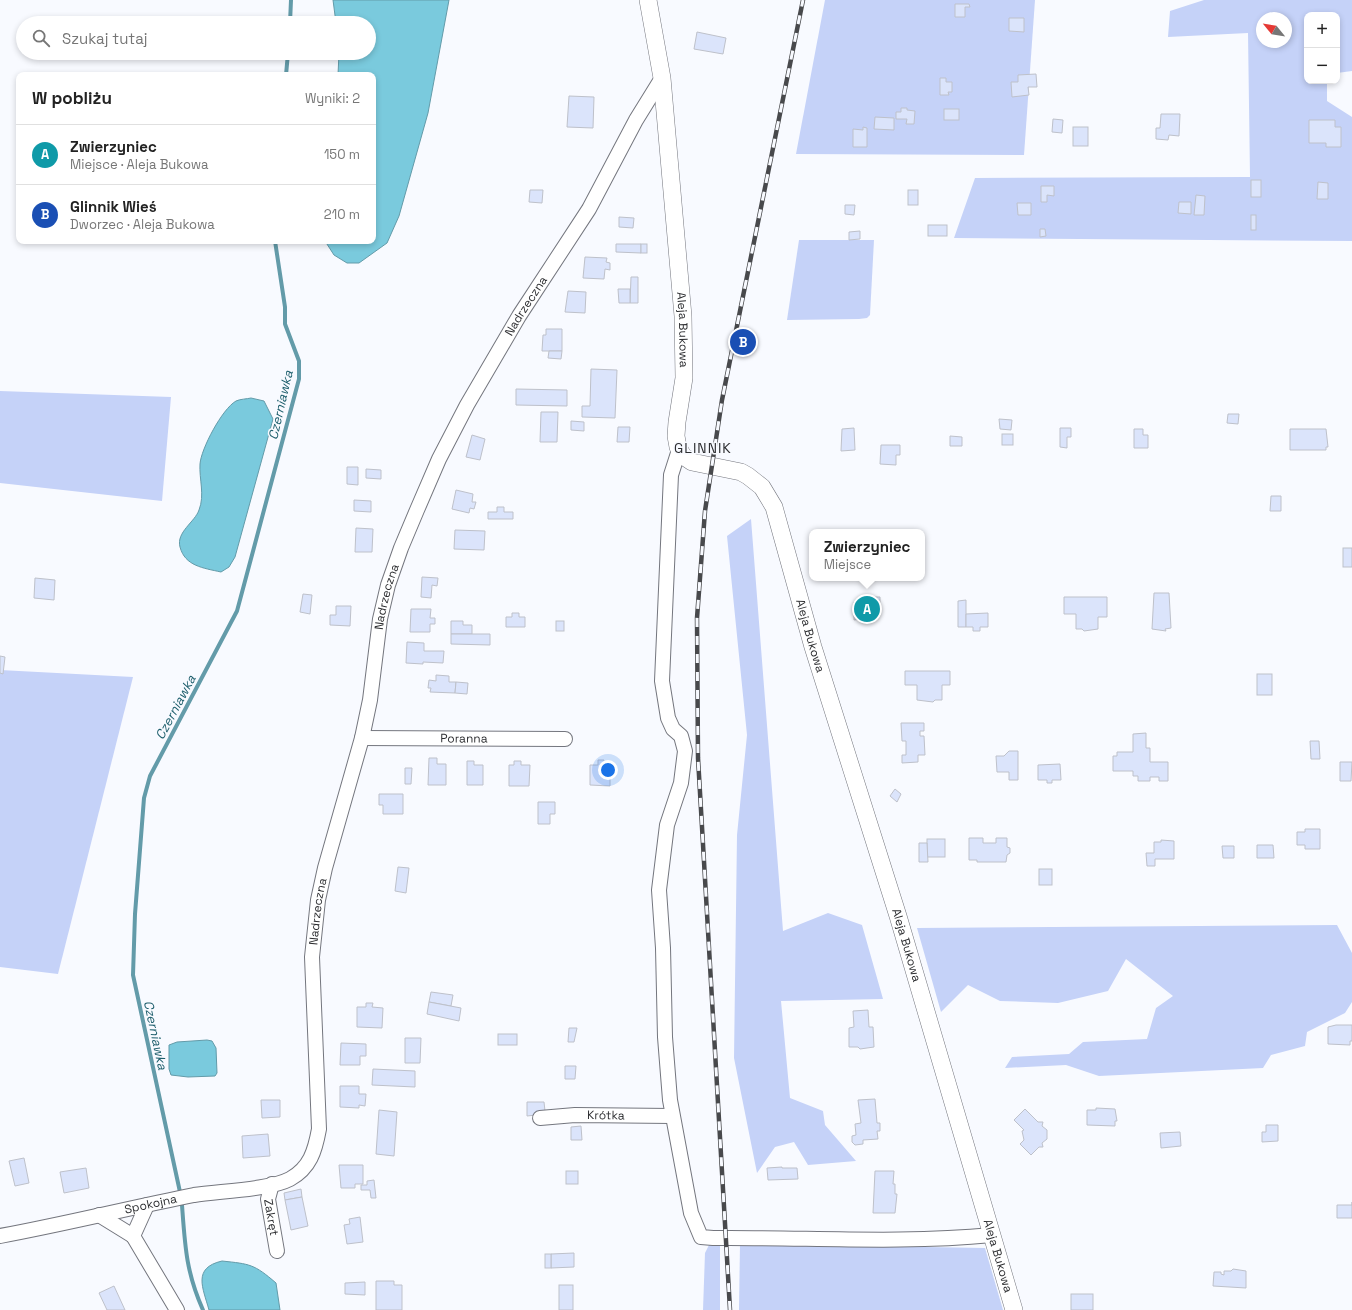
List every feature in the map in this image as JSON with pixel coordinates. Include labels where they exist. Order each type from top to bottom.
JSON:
[{"type":"street","name":"Aleja Bukowa","points":[[648,0],[662,78],[685,340],[684,378],[676,436],[679,450],[683,456],[692,462],[741,472],[748,476],[762,487],[774,507],[813,647],[898,916],[1014,1310]]},
{"type":"street","name":"Nadrzeczna","points":[[301,1172],[313,1155],[319,1129],[312,957],[318,900],[325,868],[362,738],[370,700],[383,601],[401,548],[440,459],[490,364],[589,209],[636,120],[662,78]]},
{"type":"street","points":[[679,450],[670,475],[662,682],[668,718],[673,729],[681,736],[684,751],[681,783],[668,825],[659,890],[663,948],[665,1037],[672,1116],[691,1214],[702,1237],[883,1240],[959,1238],[992,1235]]},
{"type":"street","name":"Poranna","points":[[362,738],[565,739]]},
{"type":"street","name":"Krótka","points":[[540,1118],[575,1115],[672,1116]]},
{"type":"street","name":"Spokojna","points":[[0,1236],[196,1195],[272,1184],[288,1180],[301,1172]]},
{"type":"street","name":"Zakręt","points":[[272,1184],[268,1199],[277,1251]]},
{"type":"street","points":[[133,1236],[147,1205]]},
{"type":"street","points":[[99,1215],[133,1236],[177,1310]]},
{"type":"shaded area","points":[[333,0],[449,0],[428,113],[399,216],[387,243],[359,263],[347,263],[334,255],[327,244],[376,244],[376,72],[338,72],[339,60],[376,60],[376,16],[335,16]]},
{"type":"shaded area","points":[[825,0],[1035,0],[1024,155],[796,154]]},
{"type":"shaded area","points":[[1204,0],[1352,0],[1352,71],[1340,73],[1340,12],[1304,12],[1304,84],[1327,84],[1327,101],[1352,117],[1352,241],[954,238],[975,178],[1250,177],[1248,33],[1168,37],[1170,11]]},
{"type":"shaded area","points":[[799,240],[874,240],[870,315],[867,318],[787,320]]},
{"type":"shaded area","points":[[0,391],[171,397],[162,501],[0,483]]},
{"type":"shaded area","points":[[251,398],[264,401],[273,419],[235,557],[229,567],[221,572],[201,567],[190,562],[182,553],[180,542],[183,532],[197,514],[201,504],[202,493],[200,464],[201,457],[208,440],[219,420],[230,405],[238,400]]},
{"type":"shaded area","points":[[751,519],[783,931],[828,913],[862,925],[883,999],[781,1001],[790,1098],[823,1111],[825,1125],[856,1161],[808,1165],[794,1142],[775,1147],[757,1173],[734,1058],[737,835],[747,735],[727,536]]},
{"type":"shaded area","points":[[0,670],[133,677],[58,974],[0,967]]},
{"type":"shaded area","points":[[1337,925],[1352,953],[1352,1002],[1345,1013],[1307,1032],[1305,1046],[1271,1055],[1263,1068],[1099,1076],[1066,1065],[1005,1068],[1012,1057],[1069,1054],[1083,1042],[1147,1039],[1156,1008],[1173,996],[1126,959],[1108,991],[1058,1003],[1000,1001],[968,985],[941,1012],[917,928]]},
{"type":"shaded area","points":[[212,1041],[216,1048],[217,1073],[215,1076],[188,1077],[171,1075],[169,1069],[169,1045],[177,1042]]},
{"type":"shaded area","points":[[740,1244],[985,1248],[1003,1310],[739,1310]]},
{"type":"shaded area","points":[[709,1245],[720,1245],[720,1310],[703,1310],[705,1253]]},
{"type":"shaded area","points":[[222,1261],[246,1264],[257,1268],[276,1283],[280,1310],[209,1310],[204,1294],[202,1280],[203,1274],[206,1269],[213,1264]]},
{"type":"building","points":[[955,4],[969,4],[970,7],[965,7],[965,17],[955,17]]},
{"type":"building","points":[[1009,18],[1024,18],[1024,32],[1009,31]]},
{"type":"building","points":[[697,32],[726,38],[723,54],[694,49]]},
{"type":"building","points":[[1036,74],[1037,87],[1028,87],[1029,95],[1012,97],[1011,82],[1018,82],[1018,75]]},
{"type":"building","points":[[940,78],[946,78],[946,82],[952,82],[952,92],[948,92],[949,95],[940,95]]},
{"type":"building","points":[[569,96],[594,97],[593,128],[567,127]]},
{"type":"building","points":[[901,108],[907,108],[907,110],[915,111],[914,124],[906,124],[907,119],[896,119],[896,112],[901,112]]},
{"type":"building","points":[[944,109],[959,109],[959,120],[944,120]]},
{"type":"building","points":[[1161,114],[1180,114],[1179,136],[1169,135],[1168,140],[1156,139],[1156,128],[1160,128]]},
{"type":"building","points":[[875,117],[894,118],[894,130],[874,129]]},
{"type":"building","points":[[1053,119],[1063,120],[1062,133],[1052,132]]},
{"type":"building","points":[[1309,120],[1335,120],[1335,127],[1341,127],[1341,147],[1326,147],[1326,143],[1309,143]]},
{"type":"building","points":[[863,127],[867,128],[867,147],[853,147],[853,129],[863,130]]},
{"type":"building","points":[[1073,127],[1088,127],[1088,146],[1073,146]]},
{"type":"building","points":[[1251,180],[1261,180],[1261,197],[1251,197]]},
{"type":"building","points":[[1318,182],[1328,183],[1328,199],[1317,199]]},
{"type":"building","points":[[1041,186],[1054,186],[1054,196],[1047,195],[1047,202],[1041,202]]},
{"type":"building","points":[[530,190],[543,190],[542,203],[529,202]]},
{"type":"building","points":[[908,190],[918,190],[918,205],[908,205]]},
{"type":"building","points":[[1196,195],[1205,196],[1204,215],[1194,215]]},
{"type":"building","points":[[1179,202],[1191,202],[1191,214],[1178,213]]},
{"type":"building","points":[[1017,203],[1031,203],[1031,215],[1018,215]]},
{"type":"building","points":[[845,205],[855,205],[854,215],[845,214]]},
{"type":"building","points":[[1251,215],[1256,215],[1256,230],[1251,230]]},
{"type":"building","points":[[619,217],[634,218],[633,228],[619,227]]},
{"type":"building","points":[[928,225],[947,225],[947,236],[928,236]]},
{"type":"building","points":[[1040,229],[1045,229],[1046,236],[1040,237]]},
{"type":"building","points":[[860,231],[860,239],[849,240],[849,232]]},
{"type":"building","points":[[616,244],[641,244],[641,253],[616,252]]},
{"type":"building","points":[[641,244],[647,244],[647,253],[641,253]]},
{"type":"building","points":[[585,257],[607,258],[606,262],[610,263],[610,270],[605,269],[604,279],[583,278]]},
{"type":"building","points":[[631,277],[638,277],[638,303],[630,303]]},
{"type":"building","points":[[618,289],[630,289],[630,303],[619,303]]},
{"type":"building","points":[[568,291],[586,292],[585,313],[565,312]]},
{"type":"building","points":[[546,329],[562,329],[562,351],[542,351],[543,335],[546,335]]},
{"type":"building","points":[[549,351],[562,351],[561,359],[548,358]]},
{"type":"building","points":[[591,369],[617,370],[615,418],[582,417],[582,406],[590,406]]},
{"type":"building","points":[[516,389],[567,390],[567,406],[516,405]]},
{"type":"building","points":[[541,412],[558,412],[557,442],[540,442]]},
{"type":"building","points":[[1228,414],[1239,414],[1238,424],[1227,423]]},
{"type":"building","points":[[999,419],[1012,420],[1011,430],[1000,429]]},
{"type":"building","points":[[571,421],[584,422],[584,431],[571,430]]},
{"type":"building","points":[[618,427],[630,427],[629,442],[617,442]]},
{"type":"building","points":[[854,428],[855,450],[841,451],[842,429]]},
{"type":"building","points":[[1060,428],[1071,428],[1071,437],[1067,437],[1067,448],[1060,447]]},
{"type":"building","points":[[1134,429],[1143,429],[1143,435],[1148,435],[1148,448],[1134,448]]},
{"type":"building","points":[[1290,429],[1326,429],[1328,447],[1326,447],[1326,450],[1290,450]]},
{"type":"building","points":[[1002,434],[1013,434],[1013,445],[1002,445]]},
{"type":"building","points":[[472,435],[485,439],[480,460],[466,457]]},
{"type":"building","points":[[950,436],[962,437],[962,446],[950,446]]},
{"type":"building","points":[[881,445],[900,445],[900,455],[896,455],[896,465],[880,464]]},
{"type":"building","points":[[347,467],[358,467],[358,485],[347,484]]},
{"type":"building","points":[[366,469],[381,470],[381,479],[366,478]]},
{"type":"building","points":[[456,490],[473,494],[472,502],[476,502],[474,509],[470,508],[469,513],[452,509]]},
{"type":"building","points":[[1271,496],[1281,496],[1281,511],[1270,511]]},
{"type":"building","points":[[354,500],[371,501],[371,512],[354,511]]},
{"type":"building","points":[[497,507],[504,507],[504,512],[513,512],[513,519],[488,519],[488,512],[497,512]]},
{"type":"building","points":[[356,528],[373,529],[372,552],[355,552]]},
{"type":"building","points":[[455,530],[485,531],[484,550],[454,549]]},
{"type":"building","points":[[1343,548],[1352,548],[1352,567],[1343,567]]},
{"type":"building","points":[[422,577],[438,578],[437,586],[432,585],[431,598],[421,597]]},
{"type":"building","points":[[35,578],[55,580],[54,600],[34,598]]},
{"type":"building","points":[[1154,593],[1169,593],[1171,628],[1165,629],[1166,631],[1152,629]]},
{"type":"building","points":[[303,594],[312,595],[310,614],[300,612]]},
{"type":"building","points":[[860,597],[880,597],[880,616],[861,616],[861,619],[854,620],[854,602],[860,602]]},
{"type":"building","points":[[1064,597],[1107,597],[1107,617],[1098,617],[1098,629],[1084,631],[1082,629],[1076,629],[1076,614],[1064,614]]},
{"type":"building","points":[[966,600],[966,627],[958,627],[958,601]]},
{"type":"building","points":[[336,606],[351,606],[350,626],[330,625],[330,615],[336,615]]},
{"type":"building","points":[[411,609],[431,609],[430,618],[435,618],[435,624],[430,624],[430,632],[410,632]]},
{"type":"building","points":[[512,613],[519,613],[519,617],[525,617],[525,627],[506,627],[506,617],[512,617]]},
{"type":"building","points":[[988,613],[988,627],[980,627],[980,631],[973,631],[973,627],[966,627],[966,614]]},
{"type":"building","points":[[451,621],[463,621],[463,625],[472,625],[472,634],[451,634]]},
{"type":"building","points":[[556,621],[564,621],[564,631],[556,631]]},
{"type":"building","points":[[451,634],[490,634],[490,645],[451,644]]},
{"type":"building","points":[[407,642],[424,643],[424,651],[444,651],[443,663],[406,663]]},
{"type":"building","points":[[0,656],[5,657],[3,674],[0,673]]},
{"type":"building","points":[[905,671],[950,671],[950,685],[942,685],[942,700],[935,700],[933,702],[917,700],[917,685],[905,685]]},
{"type":"building","points":[[1257,674],[1272,674],[1272,695],[1257,695]]},
{"type":"building","points":[[436,675],[449,676],[449,682],[456,682],[455,693],[430,692],[431,688],[428,688],[429,680],[436,681]]},
{"type":"building","points":[[456,682],[468,683],[467,694],[455,693]]},
{"type":"building","points":[[901,723],[924,723],[924,731],[920,731],[920,736],[924,736],[925,755],[918,755],[918,762],[902,763],[902,755],[906,755],[906,741],[902,741]]},
{"type":"building","points":[[1146,733],[1146,748],[1150,748],[1150,762],[1168,762],[1168,781],[1159,781],[1159,777],[1150,777],[1150,781],[1138,781],[1138,776],[1133,776],[1133,771],[1113,771],[1113,756],[1117,756],[1117,752],[1133,752],[1133,734]]},
{"type":"building","points":[[1310,741],[1319,741],[1320,759],[1311,759]]},
{"type":"building","points":[[1009,751],[1018,751],[1018,780],[1009,780],[1009,772],[997,772],[996,756],[1004,756]]},
{"type":"building","points":[[429,758],[437,758],[437,764],[446,764],[446,785],[428,785]]},
{"type":"building","points":[[598,760],[604,760],[604,765],[610,766],[610,786],[590,785],[590,765],[598,765]]},
{"type":"building","points":[[467,761],[474,761],[474,765],[483,765],[483,785],[467,785]]},
{"type":"building","points":[[514,761],[521,761],[521,765],[530,765],[529,786],[509,786],[509,765],[514,765]]},
{"type":"building","points":[[1340,762],[1352,762],[1351,781],[1340,781]]},
{"type":"building","points":[[1060,764],[1061,780],[1052,780],[1052,783],[1047,783],[1047,780],[1038,780],[1038,765]]},
{"type":"building","points":[[405,768],[412,768],[411,784],[405,784]]},
{"type":"building","points":[[895,789],[901,794],[897,802],[890,796]]},
{"type":"building","points":[[379,794],[403,794],[403,814],[383,814],[383,805],[379,805]]},
{"type":"building","points":[[538,802],[555,802],[555,814],[550,814],[550,824],[538,824]]},
{"type":"building","points":[[1305,829],[1320,829],[1320,849],[1305,849],[1305,845],[1297,845],[1297,832],[1305,832]]},
{"type":"building","points":[[969,838],[983,838],[983,843],[996,843],[996,838],[1007,838],[1007,847],[1010,848],[1010,853],[1007,855],[1006,862],[977,862],[977,860],[969,860]]},
{"type":"building","points":[[927,839],[945,839],[945,857],[927,857]]},
{"type":"building","points":[[1161,840],[1174,841],[1174,859],[1155,859],[1155,866],[1147,866],[1146,853],[1154,853],[1154,842],[1161,842]]},
{"type":"building","points":[[919,843],[927,843],[928,862],[919,862]]},
{"type":"building","points":[[1257,845],[1273,845],[1274,858],[1257,858]]},
{"type":"building","points":[[1222,846],[1234,846],[1234,858],[1223,858]]},
{"type":"building","points":[[398,867],[409,868],[406,893],[395,891]]},
{"type":"building","points":[[1039,869],[1052,869],[1052,885],[1039,885]]},
{"type":"building","points":[[431,992],[453,995],[451,1006],[429,1002]]},
{"type":"building","points":[[429,1002],[461,1008],[459,1021],[427,1014]]},
{"type":"building","points":[[366,1003],[373,1003],[372,1007],[383,1008],[382,1028],[357,1027],[357,1007],[366,1007]]},
{"type":"building","points":[[868,1010],[869,1027],[873,1027],[874,1047],[860,1049],[858,1047],[849,1047],[849,1028],[854,1027],[853,1011]]},
{"type":"building","points":[[1336,1025],[1352,1025],[1352,1041],[1350,1041],[1350,1045],[1328,1044],[1328,1027]]},
{"type":"building","points":[[569,1028],[577,1028],[574,1042],[568,1042]]},
{"type":"building","points":[[498,1034],[517,1034],[517,1045],[498,1045]]},
{"type":"building","points":[[405,1038],[421,1038],[420,1063],[405,1063]]},
{"type":"building","points":[[341,1043],[366,1044],[366,1056],[360,1056],[360,1065],[340,1065]]},
{"type":"building","points":[[565,1066],[576,1066],[575,1079],[565,1079]]},
{"type":"building","points":[[373,1069],[415,1071],[415,1087],[372,1085]]},
{"type":"building","points":[[340,1086],[359,1086],[359,1094],[366,1094],[365,1106],[359,1105],[359,1108],[340,1107]]},
{"type":"building","points":[[875,1099],[877,1123],[880,1123],[880,1131],[877,1131],[878,1139],[863,1140],[863,1144],[855,1145],[852,1142],[852,1136],[856,1135],[855,1124],[861,1123],[858,1100]]},
{"type":"building","points":[[261,1100],[280,1100],[280,1117],[262,1118]]},
{"type":"building","points":[[527,1102],[544,1102],[545,1111],[536,1112],[536,1115],[527,1116]]},
{"type":"building","points":[[1096,1108],[1115,1109],[1117,1121],[1115,1121],[1115,1126],[1087,1125],[1087,1110],[1096,1110]]},
{"type":"building","points":[[1025,1109],[1038,1122],[1043,1122],[1042,1126],[1047,1130],[1047,1139],[1042,1143],[1043,1147],[1039,1147],[1031,1155],[1020,1144],[1024,1140],[1022,1131],[1024,1130],[1014,1120]]},
{"type":"building","points":[[379,1110],[397,1112],[394,1156],[376,1154]]},
{"type":"building","points":[[1266,1125],[1278,1125],[1278,1141],[1262,1142],[1262,1132],[1266,1132]]},
{"type":"building","points":[[581,1126],[582,1140],[571,1140],[571,1127]]},
{"type":"building","points":[[1180,1132],[1181,1146],[1161,1148],[1160,1133]]},
{"type":"building","points":[[268,1134],[270,1156],[243,1158],[242,1136]]},
{"type":"building","points":[[24,1158],[29,1183],[15,1186],[9,1161]]},
{"type":"building","points":[[339,1165],[363,1165],[363,1184],[355,1184],[355,1188],[341,1188]]},
{"type":"building","points":[[86,1168],[89,1188],[64,1193],[60,1172]]},
{"type":"building","points":[[767,1168],[797,1168],[798,1179],[768,1180]]},
{"type":"building","points":[[566,1171],[578,1171],[578,1184],[566,1184]]},
{"type":"building","points":[[875,1171],[894,1171],[893,1184],[895,1184],[895,1194],[897,1194],[895,1213],[873,1213]]},
{"type":"building","points":[[374,1180],[376,1198],[371,1198],[370,1190],[361,1190],[361,1185],[367,1185],[367,1181]]},
{"type":"building","points":[[301,1189],[302,1197],[285,1200],[284,1193]]},
{"type":"building","points":[[302,1197],[308,1226],[291,1230],[285,1200]]},
{"type":"building","points":[[1337,1205],[1352,1205],[1352,1218],[1337,1218]]},
{"type":"building","points":[[360,1217],[363,1242],[347,1244],[344,1225],[350,1224],[349,1219]]},
{"type":"building","points":[[574,1253],[574,1267],[551,1268],[551,1254]]},
{"type":"building","points":[[545,1254],[551,1254],[551,1268],[545,1268]]},
{"type":"building","points":[[1233,1269],[1246,1271],[1246,1288],[1213,1286],[1214,1272],[1221,1272],[1221,1274],[1224,1275],[1224,1271],[1231,1271]]},
{"type":"building","points":[[376,1281],[394,1281],[394,1285],[402,1285],[402,1310],[376,1310]]},
{"type":"building","points":[[365,1282],[365,1295],[345,1294],[345,1283]]},
{"type":"building","points":[[559,1285],[573,1285],[573,1310],[559,1310]]},
{"type":"building","points":[[114,1286],[125,1310],[107,1310],[99,1293]]},
{"type":"building","points":[[1071,1294],[1093,1294],[1093,1310],[1071,1310]]},
{"type":"waterway","name":"Czerniawka","points":[[290,16],[291,0]]},
{"type":"waterway","name":"Czerniawka","points":[[286,72],[287,60]]},
{"type":"waterway","name":"Czerniawka","points":[[180,1192],[133,975],[135,914],[144,798],[150,776],[237,611],[299,379],[299,361],[285,324],[285,307],[275,244]]},
{"type":"waterway","name":"Czerniawka","points":[[182,1205],[187,1259],[197,1296],[203,1310]]},
{"type":"railway","points":[[730,1310],[698,758],[697,618],[705,511],[722,400],[803,0]]},
{"type":"place","name":"Glinnik Wieś","points":[[743,342]]},
{"type":"place","name":"Zwierzyniec","points":[[867,609]]},
{"type":"district","name":"GLINNIK","points":[[703,448]]}]
